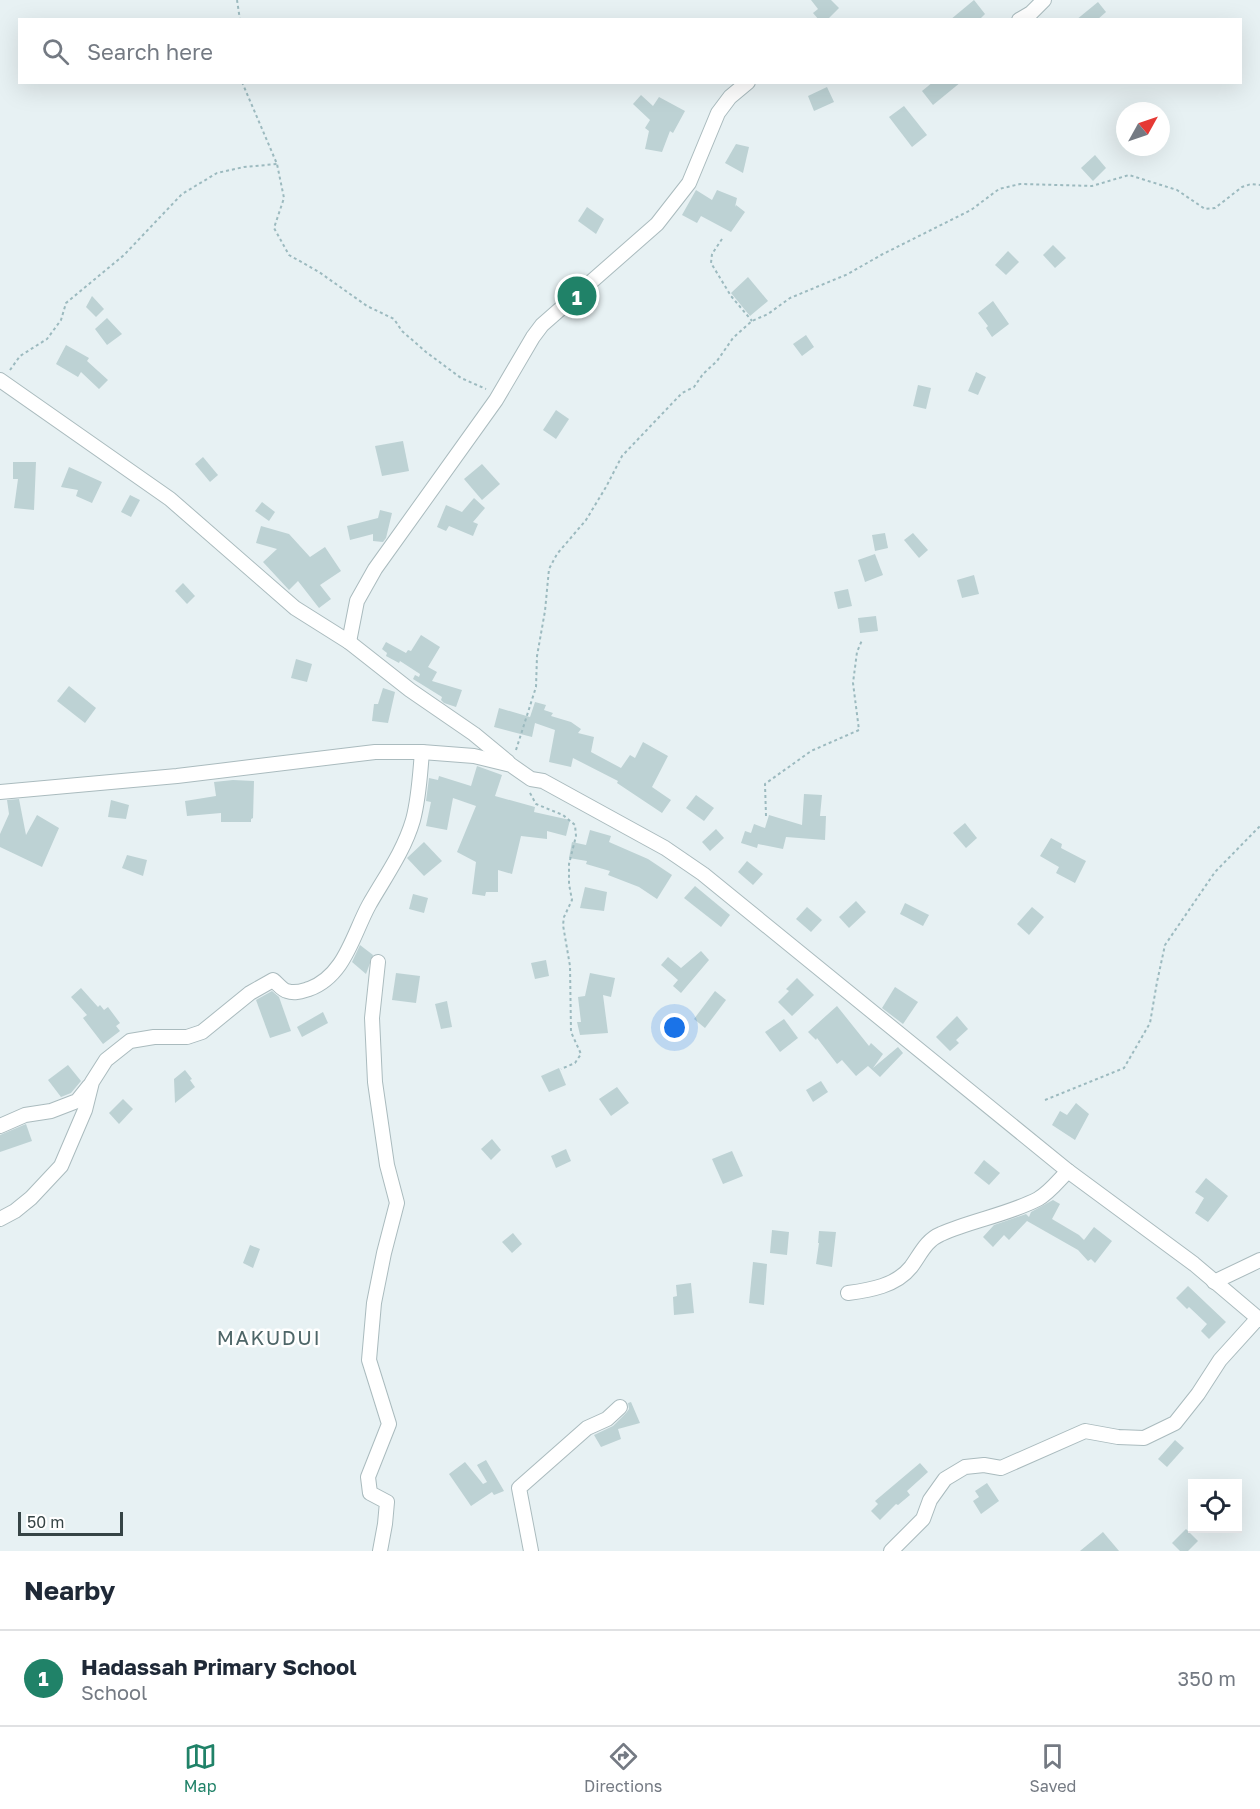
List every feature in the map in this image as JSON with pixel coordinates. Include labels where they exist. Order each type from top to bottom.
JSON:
[{"type":"street","points":[[1022,18],[1044,0]]},
{"type":"street","points":[[349,642],[354,609],[363,590],[496,400],[533,337],[542,325],[657,224],[689,183],[718,113],[730,97],[746,84]]},
{"type":"street","points":[[0,381],[170,499],[273,590],[315,622],[349,642],[410,690],[474,734],[511,765],[531,779],[543,781],[645,837],[703,874],[1068,1171],[1215,1282],[1259,1319],[1220,1360],[1198,1394],[1175,1423],[1144,1438],[1118,1437],[1085,1431],[1002,1468],[984,1465],[965,1467],[945,1479],[930,1500],[924,1519],[891,1551]]},
{"type":"street","points":[[0,792],[177,776],[375,752],[422,752],[474,756],[511,765]]},
{"type":"street","points":[[0,1126],[25,1115],[51,1111],[77,1101],[106,1060],[130,1041],[154,1036],[187,1037],[202,1032],[250,993],[273,980],[286,991],[299,993],[317,986],[338,966],[348,952],[370,904],[402,850],[417,797],[422,752]]},
{"type":"street","points":[[378,962],[372,1018],[375,1082],[387,1165],[397,1203],[374,1303],[369,1360],[389,1424],[368,1477],[370,1493],[387,1502],[386,1524],[380,1551]]},
{"type":"street","points":[[0,1219],[31,1198],[62,1166],[85,1110],[92,1082]]},
{"type":"street","points":[[848,1293],[867,1291],[892,1282],[909,1269],[923,1247],[939,1234],[997,1216],[1039,1198],[1068,1171]]},
{"type":"street","points":[[1215,1282],[1260,1260]]},
{"type":"street","points":[[531,1551],[519,1488],[587,1428],[607,1419],[620,1407]]},
{"type":"path","points":[[237,0],[240,18]]},
{"type":"path","points":[[243,84],[277,164],[284,198],[274,228],[288,255],[320,272],[367,306],[394,319],[402,330],[426,352],[461,378],[485,387],[496,400]]},
{"type":"path","points":[[0,381],[20,357],[47,339],[61,320],[66,303],[123,255],[182,194],[217,173],[244,167],[277,164]]},
{"type":"path","points":[[511,765],[536,687],[537,656],[549,569],[556,554],[586,520],[601,498],[622,456],[682,393],[693,387],[717,361],[733,338],[752,321],[768,314],[790,298],[848,274],[971,210],[999,189],[1020,184],[1092,186],[1129,175],[1177,190],[1204,209],[1215,208],[1242,187],[1251,184],[1260,185]]},
{"type":"path","points":[[722,239],[712,254],[711,262],[726,288],[752,321]]},
{"type":"path","points":[[766,816],[765,784],[811,751],[859,730],[853,684],[857,652],[862,640]]},
{"type":"path","points":[[531,779],[530,794],[536,804],[563,815],[575,825],[576,836],[569,864],[572,900],[563,925],[570,966],[571,1032],[580,1054],[575,1063],[561,1069]]},
{"type":"path","points":[[1045,1100],[1124,1068],[1150,1023],[1165,945],[1215,872],[1260,826]]},
{"type":"building","points":[[811,0],[831,0],[839,8],[829,18],[817,18],[813,13],[818,9]]},
{"type":"building","points":[[974,0],[985,14],[981,18],[952,18]]},
{"type":"building","points":[[1098,2],[1106,12],[1099,18],[1078,18]]},
{"type":"building","points":[[931,84],[959,84],[933,105],[922,91]]},
{"type":"building","points":[[827,87],[834,102],[814,111],[808,96]]},
{"type":"building","points":[[641,95],[653,106],[659,97],[685,111],[673,133],[670,131],[662,152],[645,149],[649,131],[645,128],[650,120],[633,104]]},
{"type":"building","points":[[904,106],[927,135],[912,147],[889,117]]},
{"type":"building","points":[[736,144],[749,147],[743,173],[725,163]]},
{"type":"building","points":[[1095,155],[1106,168],[1093,181],[1081,168]]},
{"type":"building","points":[[696,190],[712,200],[717,190],[737,198],[735,207],[736,205],[745,212],[731,232],[701,216],[697,223],[682,215]]},
{"type":"building","points":[[587,207],[604,219],[596,234],[578,221]]},
{"type":"building","points":[[1053,245],[1066,258],[1055,268],[1043,255]]},
{"type":"building","points":[[1008,251],[1019,262],[1006,275],[995,265]]},
{"type":"building","points":[[748,277],[768,301],[750,316],[731,293]]},
{"type":"building","points":[[92,296],[104,309],[96,317],[86,307]]},
{"type":"building","points":[[993,301],[1009,324],[992,337],[986,328],[988,326],[978,313]]},
{"type":"building","points":[[107,318],[122,334],[107,345],[95,329]]},
{"type":"building","points":[[806,335],[814,347],[802,356],[793,344]]},
{"type":"building","points":[[66,345],[89,358],[87,361],[108,380],[99,389],[81,372],[78,377],[56,364]]},
{"type":"building","points":[[976,372],[986,377],[978,395],[968,391]]},
{"type":"building","points":[[918,385],[931,388],[926,409],[913,406]]},
{"type":"building","points":[[556,410],[569,419],[556,439],[543,430]]},
{"type":"building","points":[[403,441],[409,471],[382,476],[375,446]]},
{"type":"building","points":[[203,457],[218,475],[210,482],[195,464]]},
{"type":"building","points":[[13,462],[36,462],[34,510],[14,508],[18,479],[13,479]]},
{"type":"building","points":[[482,464],[500,484],[482,500],[464,479]]},
{"type":"building","points":[[69,467],[102,482],[92,503],[76,496],[78,490],[61,487]]},
{"type":"building","points":[[130,495],[140,500],[131,517],[121,512]]},
{"type":"building","points":[[474,498],[485,508],[473,522],[478,524],[473,536],[449,526],[446,531],[437,527],[446,505],[462,512]]},
{"type":"building","points":[[262,502],[275,512],[269,521],[255,511]]},
{"type":"building","points":[[380,510],[392,513],[383,542],[373,541],[373,534],[350,540],[347,526],[378,518]]},
{"type":"building","points":[[261,526],[289,534],[310,557],[325,547],[341,571],[320,585],[331,599],[319,608],[298,581],[289,590],[263,562],[277,549],[256,543]]},
{"type":"building","points":[[885,533],[888,548],[875,551],[872,535]]},
{"type":"building","points":[[913,533],[928,550],[919,558],[904,540]]},
{"type":"building","points":[[875,554],[883,575],[865,582],[858,560]]},
{"type":"building","points":[[974,575],[979,594],[962,598],[957,580]]},
{"type":"building","points":[[183,583],[195,596],[187,604],[175,591]]},
{"type":"building","points":[[848,589],[852,606],[838,609],[834,592]]},
{"type":"building","points":[[876,616],[878,631],[860,633],[858,618]]},
{"type":"building","points":[[421,635],[440,647],[428,667],[437,672],[432,681],[462,690],[456,707],[444,703],[441,700],[442,697],[413,679],[415,675],[419,677],[420,674],[400,661],[399,663],[386,656],[387,653],[382,649],[386,642],[406,653],[408,650],[411,651]]},
{"type":"building","points":[[296,659],[312,664],[307,682],[291,678]]},
{"type":"building","points":[[69,686],[96,708],[85,723],[57,701]]},
{"type":"building","points":[[383,688],[395,692],[388,723],[372,721],[374,704],[378,704]]},
{"type":"building","points":[[535,702],[546,705],[544,710],[553,713],[551,716],[571,722],[581,729],[578,733],[594,737],[591,752],[621,768],[630,755],[635,758],[643,742],[668,756],[652,787],[671,800],[662,813],[617,783],[618,781],[573,758],[571,767],[549,762],[555,730],[535,723],[532,737],[494,727],[499,708],[530,717]]},
{"type":"building","points":[[477,766],[502,775],[495,796],[535,807],[534,812],[570,820],[566,836],[547,831],[547,839],[521,836],[512,874],[498,870],[498,892],[486,892],[485,896],[472,894],[476,862],[457,852],[476,806],[453,798],[447,830],[426,826],[431,802],[426,801],[429,778],[438,780],[439,776],[471,786]]},
{"type":"building","points":[[254,781],[251,822],[221,822],[221,813],[187,816],[185,801],[216,796],[214,782]]},
{"type":"building","points":[[804,794],[822,795],[820,816],[826,816],[825,840],[786,837],[783,849],[758,844],[757,848],[741,843],[745,831],[751,833],[754,824],[765,828],[769,815],[802,825]]},
{"type":"building","points":[[696,795],[714,808],[704,821],[686,808]]},
{"type":"building","points":[[19,799],[26,835],[37,815],[59,828],[42,867],[0,847],[0,834],[9,814],[7,800]]},
{"type":"building","points":[[111,800],[129,805],[126,819],[108,817]]},
{"type":"building","points":[[965,823],[977,838],[966,848],[953,833]]},
{"type":"building","points":[[716,829],[724,838],[710,851],[702,842]]},
{"type":"building","points":[[590,830],[611,836],[609,842],[648,859],[672,875],[657,899],[639,887],[608,875],[610,871],[586,864],[587,861],[569,858],[572,842],[586,845]]},
{"type":"building","points":[[1051,838],[1062,844],[1061,848],[1086,861],[1075,883],[1056,873],[1059,867],[1040,856]]},
{"type":"building","points":[[424,842],[442,861],[424,876],[407,858]]},
{"type":"building","points":[[127,855],[147,860],[143,876],[122,868]]},
{"type":"building","points":[[747,861],[763,874],[753,885],[738,872]]},
{"type":"building","points":[[695,886],[730,915],[721,927],[684,898]]},
{"type":"building","points":[[585,887],[607,892],[604,911],[580,908]]},
{"type":"building","points":[[413,894],[428,898],[424,913],[409,909]]},
{"type":"building","points":[[856,901],[866,912],[849,928],[839,917]]},
{"type":"building","points":[[905,903],[929,915],[923,926],[900,914]]},
{"type":"building","points":[[807,907],[822,920],[811,932],[796,919]]},
{"type":"building","points":[[1032,907],[1044,917],[1029,935],[1017,924]]},
{"type":"building","points":[[360,945],[373,955],[366,974],[352,962]]},
{"type":"building","points":[[701,951],[709,960],[681,993],[673,986],[678,980],[661,965],[668,957],[681,968]]},
{"type":"building","points":[[546,960],[549,976],[535,979],[531,963]]},
{"type":"building","points":[[396,973],[420,976],[416,1003],[392,1000]]},
{"type":"building","points":[[590,973],[615,978],[611,997],[603,995],[608,1033],[580,1035],[577,1022],[581,1022],[578,997],[585,996]]},
{"type":"building","points":[[797,978],[814,995],[792,1016],[778,1002]]},
{"type":"building","points":[[895,987],[918,1002],[903,1024],[882,1008]]},
{"type":"building","points":[[81,988],[98,1007],[100,1005],[104,1010],[108,1007],[120,1023],[116,1026],[120,1031],[103,1044],[83,1018],[87,1015],[71,997]]},
{"type":"building","points":[[272,991],[279,997],[291,1031],[270,1038],[256,1000]]},
{"type":"building","points":[[715,991],[726,1000],[705,1028],[694,1019]]},
{"type":"building","points":[[447,1001],[452,1027],[441,1029],[435,1004]]},
{"type":"building","points":[[837,1006],[869,1046],[871,1043],[883,1054],[873,1068],[898,1047],[903,1053],[880,1077],[868,1066],[856,1076],[842,1060],[837,1064],[817,1038],[816,1040],[808,1032]]},
{"type":"building","points":[[323,1012],[328,1023],[302,1037],[297,1027]]},
{"type":"building","points":[[957,1016],[968,1029],[956,1040],[959,1043],[950,1051],[936,1037]]},
{"type":"building","points":[[784,1019],[798,1038],[780,1052],[765,1032]]},
{"type":"building","points":[[68,1065],[81,1081],[71,1093],[61,1097],[48,1080]]},
{"type":"building","points":[[559,1068],[566,1085],[549,1092],[541,1076]]},
{"type":"building","points":[[185,1070],[195,1087],[175,1103],[174,1079]]},
{"type":"building","points":[[821,1081],[828,1092],[813,1102],[806,1090]]},
{"type":"building","points":[[617,1087],[629,1103],[611,1116],[599,1099]]},
{"type":"building","points":[[123,1099],[133,1109],[119,1124],[109,1113]]},
{"type":"building","points":[[1076,1103],[1089,1114],[1075,1140],[1052,1125],[1060,1111],[1067,1115]]},
{"type":"building","points":[[26,1124],[32,1141],[0,1152],[0,1135]]},
{"type":"building","points":[[492,1139],[501,1150],[491,1160],[481,1149]]},
{"type":"building","points":[[566,1149],[571,1161],[556,1168],[551,1156]]},
{"type":"building","points":[[732,1151],[743,1176],[723,1184],[712,1159]]},
{"type":"building","points":[[984,1160],[1000,1173],[989,1185],[974,1173]]},
{"type":"building","points":[[1206,1178],[1228,1196],[1208,1222],[1195,1213],[1204,1198],[1195,1192]]},
{"type":"building","points":[[1053,1200],[1060,1204],[1052,1219],[1084,1240],[1094,1227],[1112,1241],[1095,1263],[1091,1259],[1088,1261],[1078,1250],[1027,1221],[1009,1240],[1004,1235],[993,1247],[983,1237],[994,1225],[1026,1214],[1029,1217],[1031,1212]]},
{"type":"building","points":[[772,1230],[789,1232],[787,1255],[770,1253]]},
{"type":"building","points":[[819,1231],[836,1232],[832,1267],[816,1264]]},
{"type":"building","points":[[513,1233],[522,1244],[512,1253],[502,1242]]},
{"type":"building","points":[[250,1245],[260,1249],[253,1268],[243,1263]]},
{"type":"building","points":[[753,1262],[767,1264],[764,1305],[749,1303]]},
{"type":"building","points":[[691,1283],[694,1313],[674,1315],[673,1297],[677,1296],[676,1285]]},
{"type":"building","points":[[1188,1286],[1226,1322],[1209,1339],[1201,1331],[1207,1324],[1176,1298]]},
{"type":"building","points":[[631,1402],[640,1423],[618,1429],[621,1439],[601,1447],[594,1435],[613,1426],[629,1409],[628,1403]]},
{"type":"building","points":[[1175,1440],[1184,1448],[1167,1467],[1158,1459]]},
{"type":"building","points":[[486,1460],[504,1491],[494,1495],[492,1492],[471,1506],[449,1474],[465,1462],[483,1484],[487,1482],[477,1465]]},
{"type":"building","points":[[920,1463],[928,1472],[907,1491],[910,1495],[898,1505],[896,1504],[880,1520],[871,1511],[878,1504],[875,1501]]},
{"type":"building","points":[[987,1483],[999,1501],[981,1514],[973,1501],[979,1497],[975,1491]]},
{"type":"building","points":[[1186,1529],[1198,1541],[1188,1551],[1180,1551],[1172,1543]]},
{"type":"building","points":[[1103,1532],[1119,1551],[1080,1551]]},
{"type":"place","name":"Hadassah Primary School","points":[[577,296]]},
{"type":"district","name":"MAKUDUI","points":[[269,1338]]}]
